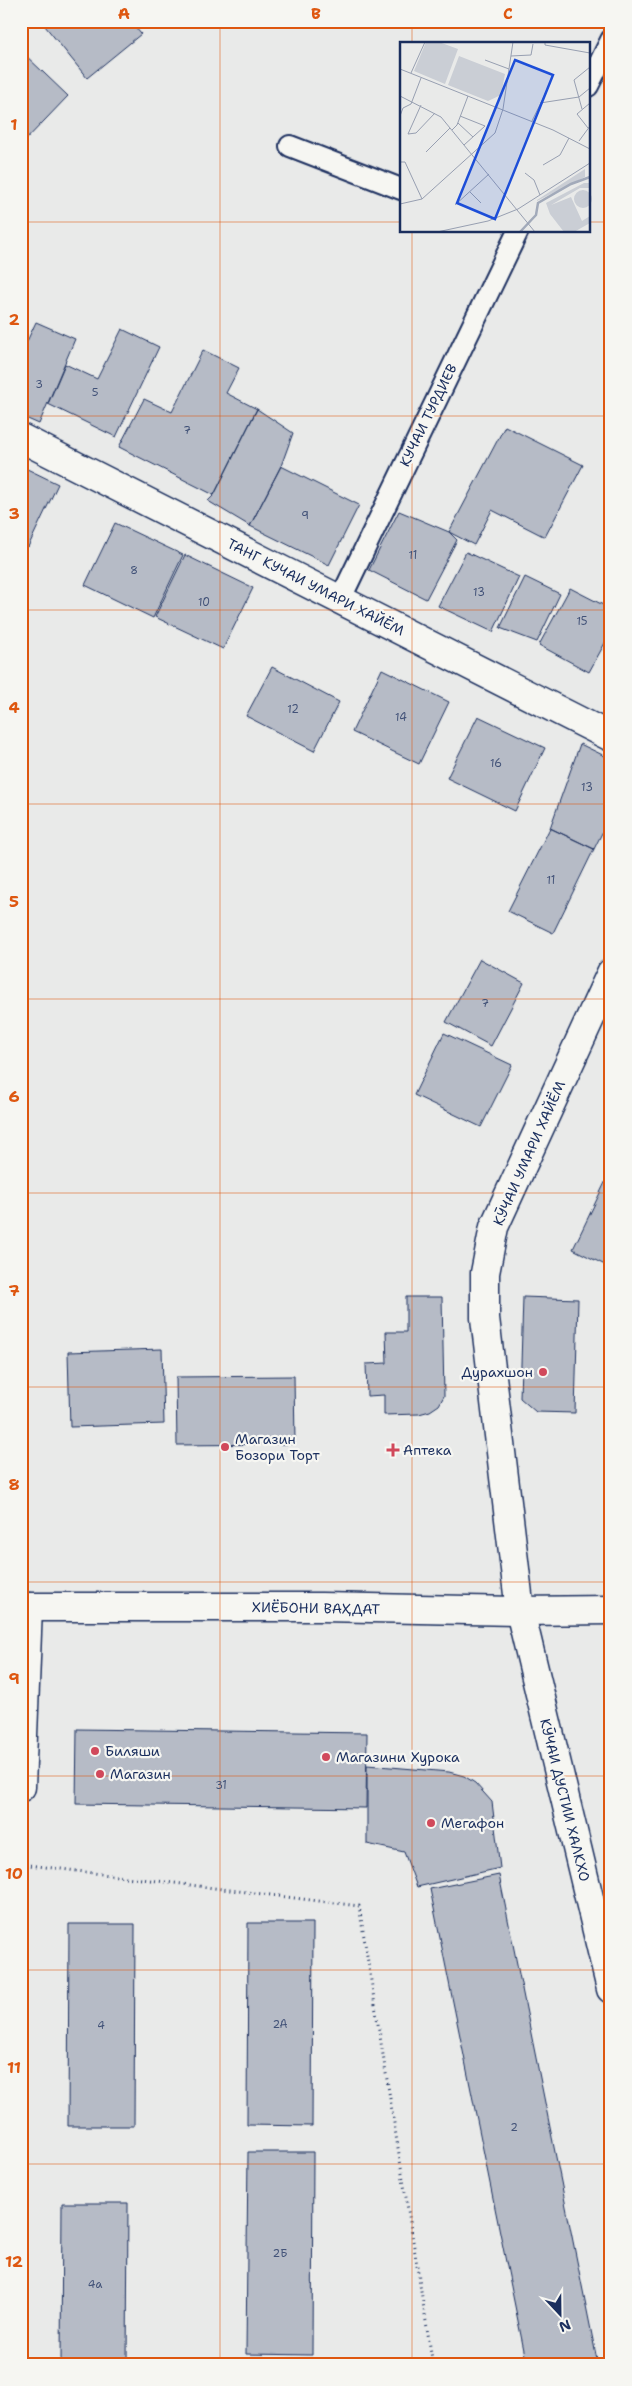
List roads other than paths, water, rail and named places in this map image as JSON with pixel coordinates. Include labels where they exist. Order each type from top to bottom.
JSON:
[{"type":"street","name":"ТАНГ КУЧАИ УМАРИ ХАЙЁМ","points":[[21,438],[611,737]]},
{"type":"street","name":"КӮЧАИ УМАРИ ХАЙЁМ","points":[[520,1611],[485,1318],[485,1273],[494,1227],[611,973]]},
{"type":"street","name":"ХИЁБОНИ ВАҲДАТ","points":[[25,1607],[322,1607],[520,1611],[611,1610]]},
{"type":"street","points":[[21,1786],[25,1607]]},
{"type":"street","name":"КӮЧАИ ДУСТИИ ХАЛКХО","points":[[520,1611],[611,1989]]},
{"type":"lane","points":[[590,82],[611,40]]},
{"type":"lane","points":[[290,146],[400,190]]},
{"type":"lane","name":"КУЧАИ ТУРДИЕВ","points":[[340,600],[514,232]]},
{"type":"place","name":"Дурахшон","points":[[543,1372]]},
{"type":"place","name":"Магазин Бозори Торт","points":[[225,1447]]},
{"type":"place","name":"Аптека","points":[[393,1450]]},
{"type":"place","name":"Биляши","points":[[95,1751]]},
{"type":"place","name":"Магазини Хурока","points":[[326,1757]]},
{"type":"place","name":"Магазин","points":[[100,1774]]},
{"type":"place","name":"Мегафон","points":[[431,1823]]}]
